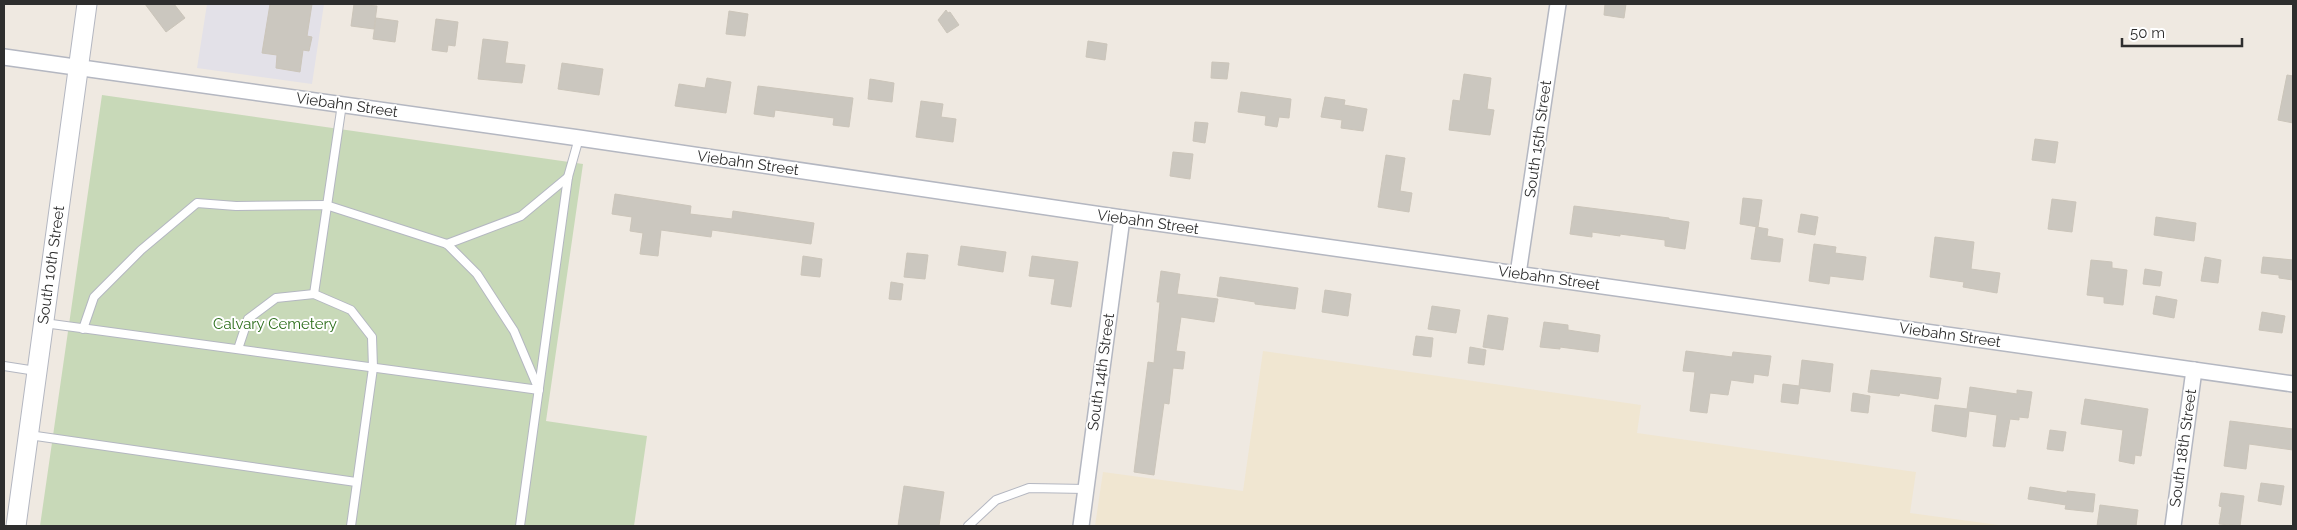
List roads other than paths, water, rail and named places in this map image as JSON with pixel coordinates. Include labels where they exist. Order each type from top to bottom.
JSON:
[{"type":"street","name":"South 10th Street","points":[[16,526],[87,4]]},
{"type":"street","name":"South 15th Street","points":[[1518,274],[1558,4]]},
{"type":"street","name":"Viebahn Street","points":[[4,57],[2293,384]]},
{"type":"street","name":"South 14th Street","points":[[1081,526],[1122,218]]},
{"type":"street","name":"South 18th Street","points":[[2172,526],[2194,370]]},
{"type":"lane","points":[[314,294],[342,104]]},
{"type":"lane","points":[[520,526],[568,177],[579,138]]},
{"type":"lane","points":[[447,244],[521,216],[568,177]]},
{"type":"lane","points":[[83,329],[94,297],[141,250],[197,203],[236,206],[326,205],[447,244],[477,274],[514,331],[539,390]]},
{"type":"lane","points":[[238,350],[248,319],[276,298],[314,294],[351,310],[372,337],[373,368],[351,526]]},
{"type":"lane","points":[[43,323],[539,390]]},
{"type":"lane","points":[[4,366],[36,371]]},
{"type":"lane","points":[[28,435],[356,482]]},
{"type":"lane","points":[[968,526],[996,500],[1029,488],[1086,489]]},
{"type":"park label","name":"Calvary Cemetery","points":[[275,324]]}]
